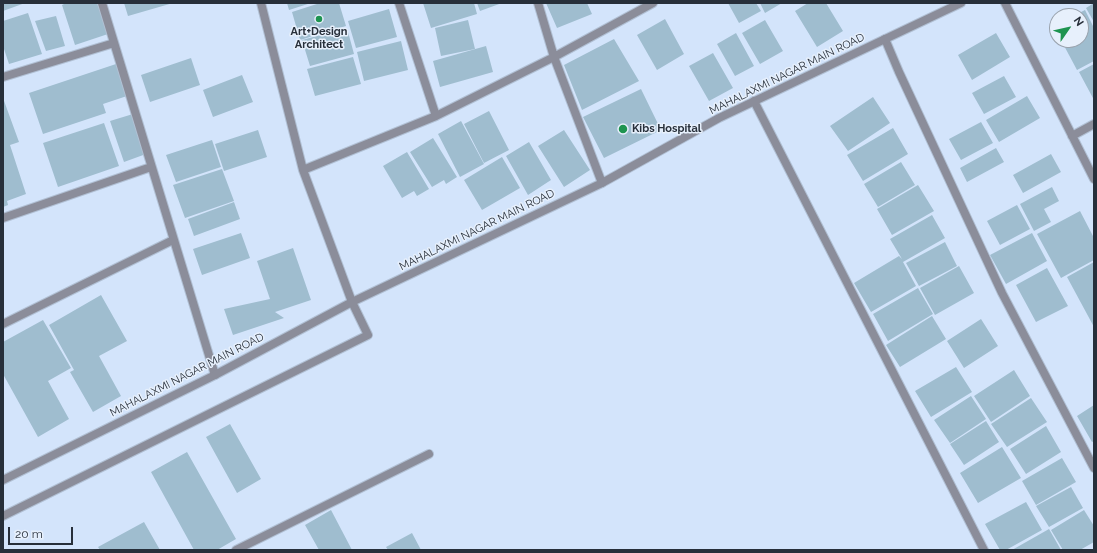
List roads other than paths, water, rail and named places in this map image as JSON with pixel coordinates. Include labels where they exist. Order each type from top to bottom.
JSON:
[{"type":"street","points":[[102,3],[215,375]]},
{"type":"street","points":[[3,516],[368,335],[352,302],[303,170],[261,3]]},
{"type":"street","points":[[399,3],[436,116]]},
{"type":"street","points":[[538,3],[554,57],[602,183]]},
{"type":"street","points":[[303,170],[436,116],[554,57],[653,3]]},
{"type":"street","name":"MAHALAXMI NAGAR MAIN ROAD","points":[[3,480],[215,375],[352,302],[602,183],[719,118],[961,3]]},
{"type":"street","points":[[1005,3],[1094,179]]},
{"type":"street","points":[[885,39],[1002,293],[1094,468]]},
{"type":"street","points":[[3,77],[114,43]]},
{"type":"street","points":[[754,101],[984,550]]},
{"type":"street","points":[[1072,136],[1094,124]]},
{"type":"street","points":[[3,218],[151,167]]},
{"type":"street","points":[[3,324],[173,240]]},
{"type":"street","points":[[236,550],[429,454]]},
{"type":"place","name":"Art+Design Architect","points":[[319,19]]},
{"type":"place","name":"Kibs Hospital","points":[[623,129]]}]
